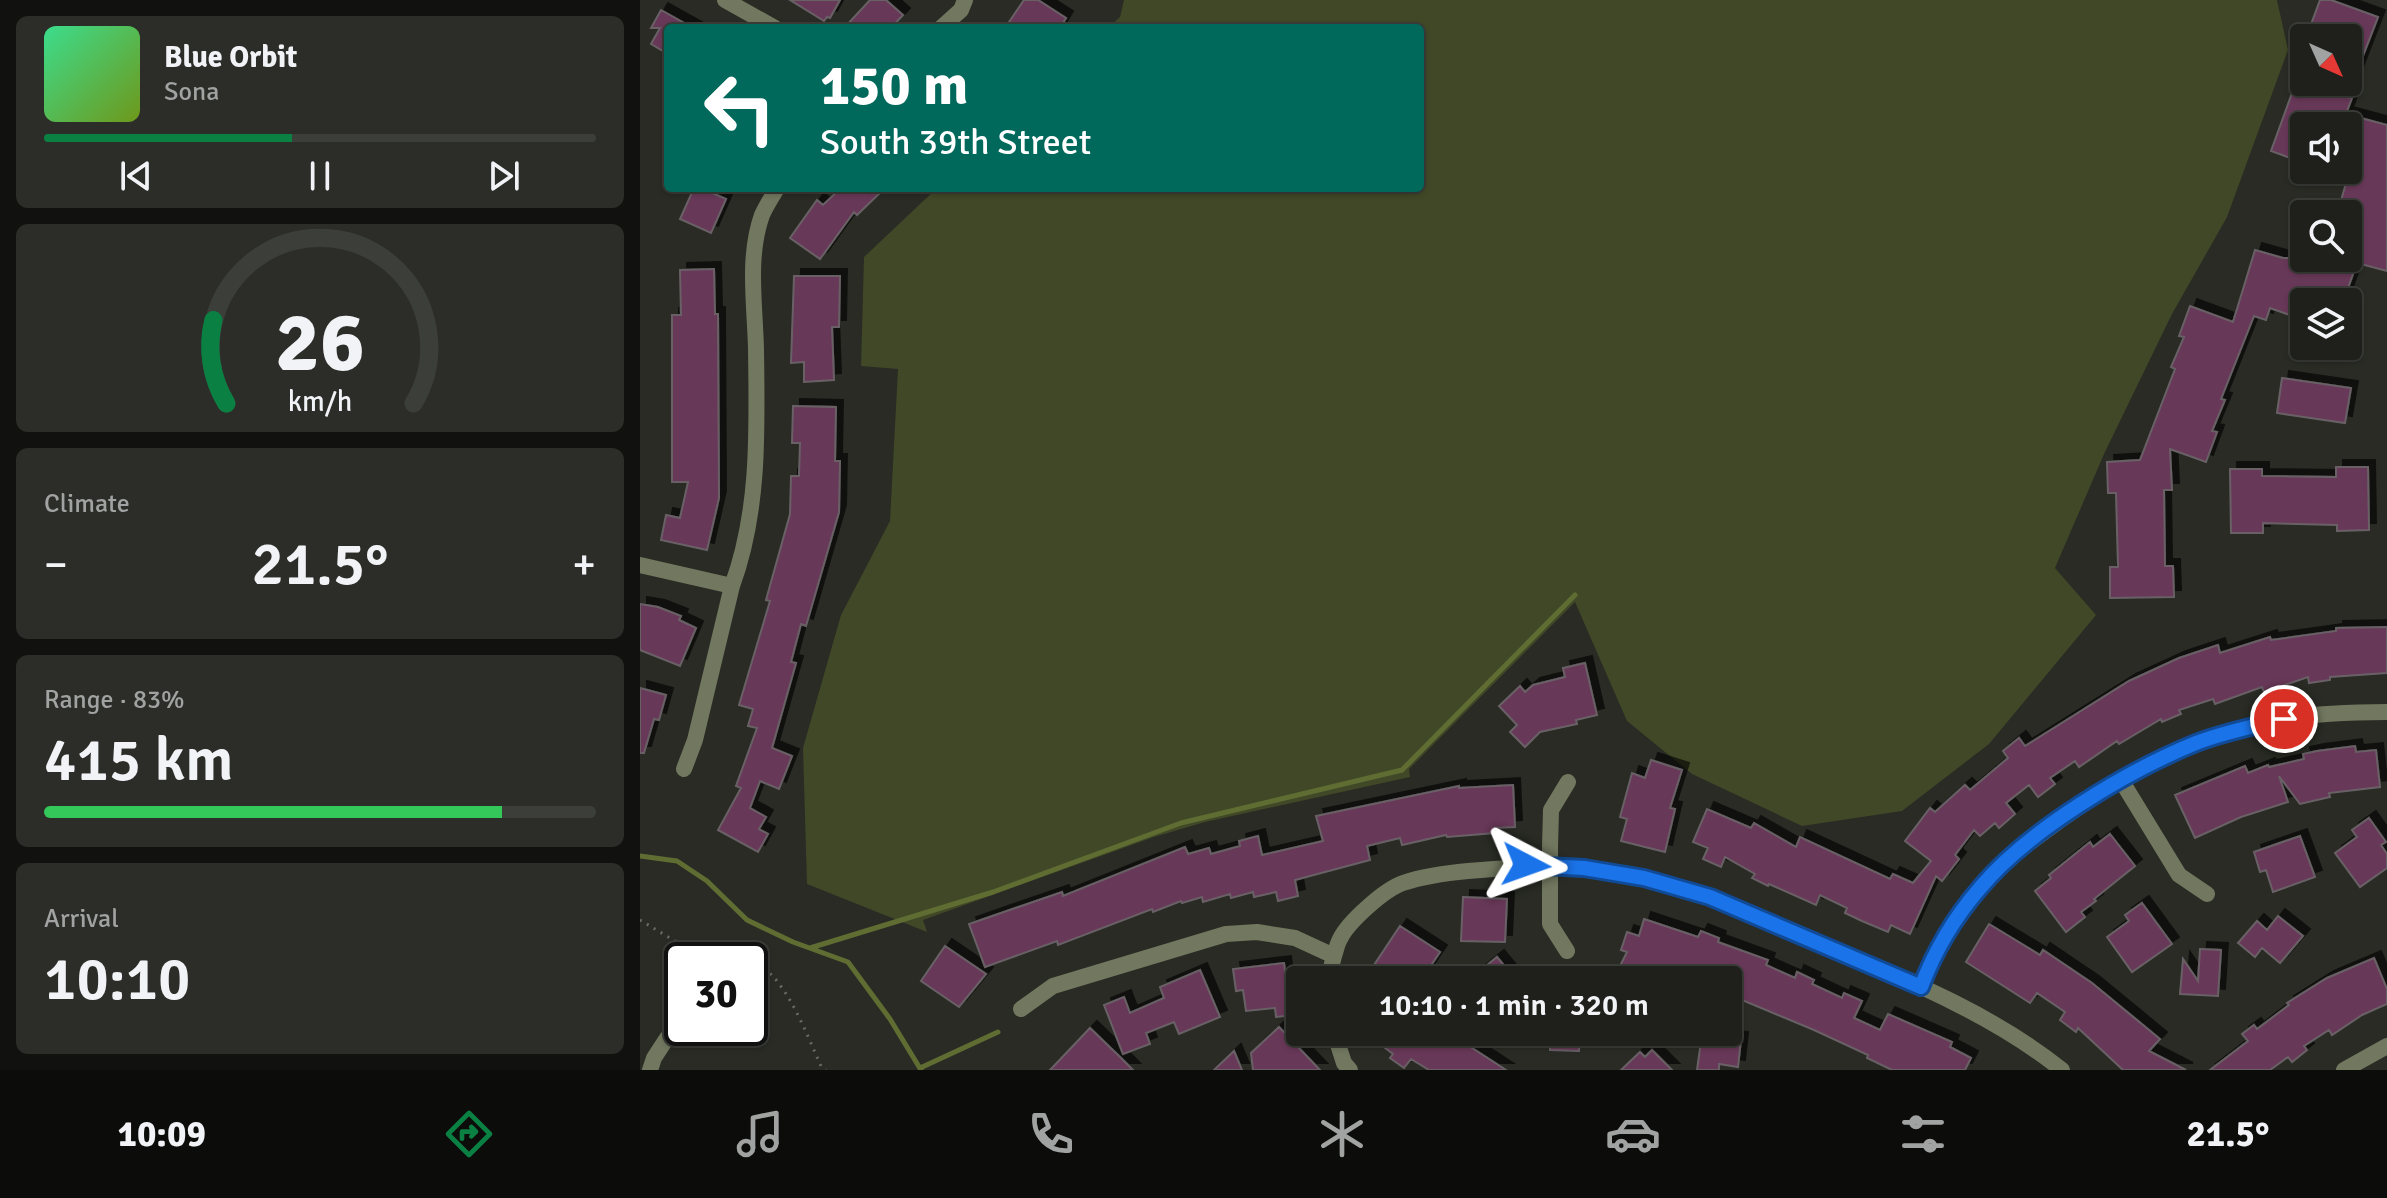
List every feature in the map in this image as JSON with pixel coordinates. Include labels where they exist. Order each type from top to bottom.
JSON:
[{"type":"street","points":[[725,0],[768,24]]},
{"type":"street","points":[[945,24],[961,10],[965,0]]},
{"type":"street","points":[[684,769],[695,740],[753,501],[756,396],[753,277],[762,214],[775,192]]},
{"type":"street","points":[[640,565],[732,586]]},
{"type":"street","points":[[1921,987],[1939,945],[1981,886],[2028,843],[2121,780],[2198,743],[2239,730],[2284,719],[2387,712]]},
{"type":"street","points":[[2121,780],[2179,875],[2207,894]]},
{"type":"street","points":[[1567,951],[1550,924],[1550,867],[1551,810],[1568,782]]},
{"type":"street","points":[[1332,966],[1340,937],[1365,909],[1399,884],[1456,872],[1526,865],[1584,868],[1644,878],[1710,897],[1921,987],[1982,1017],[2038,1050],[2062,1070]]},
{"type":"street","points":[[1021,1009],[1053,986],[1226,934],[1257,932],[1295,938],[1334,956]]},
{"type":"street","points":[[650,1070],[664,1043]]},
{"type":"street","points":[[1339,1046],[1350,1070]]},
{"type":"street","points":[[2344,1070],[2387,1046]]},
{"type":"path","points":[[640,920],[679,942]]},
{"type":"path","points":[[768,972],[781,984],[821,1066],[826,1070]]},
{"type":"green space","points":[[1124,0],[2277,0],[2288,50],[2227,217],[2172,314],[2104,454],[2055,568],[2096,615],[1989,744],[1902,811],[1802,826],[1692,774],[1627,721],[1575,602],[1409,769],[1410,777],[1205,822],[1154,837],[923,920],[927,932],[807,884],[803,748],[841,615],[890,521],[898,369],[861,366],[864,257],[933,192],[1424,192],[1424,24],[1112,24],[1120,17]]},
{"type":"building","points":[[790,0],[840,0],[830,18],[824,21]]},
{"type":"building","points":[[870,0],[886,0],[903,15],[895,24],[848,24]]},
{"type":"building","points":[[1024,0],[1038,0],[1066,18],[1062,24],[1008,24]]},
{"type":"building","points":[[2320,0],[2331,0],[2378,17],[2362,58],[2362,24],[2311,24]]},
{"type":"building","points":[[661,10],[686,24],[664,24],[664,52],[651,44],[660,28],[651,28]]},
{"type":"building","points":[[2291,96],[2352,98],[2347,112],[2290,112],[2290,158],[2271,151]]},
{"type":"building","points":[[2362,118],[2387,125],[2387,271],[2362,264],[2362,200],[2341,200],[2346,184],[2362,184]]},
{"type":"building","points":[[692,192],[710,192],[726,199],[711,233],[680,219]]},
{"type":"building","points":[[837,192],[881,192],[857,215],[854,212],[820,259],[790,238],[817,200],[823,205]]},
{"type":"building","points":[[2255,250],[2290,258],[2290,272],[2354,272],[2348,288],[2290,288],[2290,315],[2270,308],[2266,320],[2254,316],[2221,399],[2225,400],[2212,431],[2217,432],[2206,462],[2170,449],[2172,490],[2164,490],[2165,566],[2173,566],[2174,597],[2110,598],[2110,567],[2118,567],[2116,493],[2108,493],[2107,462],[2140,460],[2175,369],[2171,367],[2184,337],[2179,336],[2190,306],[2233,322]]},
{"type":"building","points":[[714,269],[715,314],[718,314],[719,498],[707,550],[661,540],[666,515],[680,518],[688,482],[672,482],[672,315],[681,315],[680,270]]},
{"type":"building","points":[[794,276],[840,276],[839,327],[832,327],[834,380],[804,382],[804,362],[791,363]]},
{"type":"building","points":[[2282,378],[2351,388],[2345,423],[2277,413]]},
{"type":"building","points":[[793,406],[836,407],[835,461],[840,461],[839,512],[806,626],[801,624],[791,662],[796,663],[772,748],[792,756],[779,789],[760,781],[750,808],[766,817],[759,829],[768,834],[758,852],[718,830],[741,788],[736,786],[757,728],[748,726],[753,709],[739,705],[770,601],[766,600],[790,514],[791,476],[799,476],[800,443],[792,443]]},
{"type":"building","points":[[2336,467],[2368,467],[2369,530],[2337,531],[2337,525],[2263,523],[2263,533],[2231,533],[2230,469],[2262,469],[2262,476],[2336,477]]},
{"type":"building","points":[[640,604],[681,616],[679,620],[696,628],[680,666],[640,650]]},
{"type":"building","points":[[2387,627],[2387,673],[2330,677],[2330,680],[2309,683],[2308,677],[2264,692],[2262,687],[2215,704],[2213,699],[2179,710],[2181,714],[2162,722],[2161,719],[2119,744],[2117,741],[2079,767],[2075,761],[2050,778],[2055,784],[2038,797],[2029,785],[2006,803],[2015,814],[1999,828],[1995,823],[1980,836],[1974,830],[1955,855],[1959,859],[1942,881],[1936,876],[1910,934],[1891,925],[1888,932],[1862,921],[1845,913],[1847,908],[1820,895],[1816,905],[1768,886],[1752,878],[1755,874],[1725,857],[1721,867],[1703,859],[1708,848],[1693,842],[1707,809],[1751,828],[1754,823],[1796,847],[1800,837],[1890,879],[1893,874],[1913,883],[1931,861],[1905,841],[1930,808],[1935,812],[1965,785],[1970,790],[2008,758],[2003,751],[2019,738],[2025,746],[2129,681],[2179,658],[2218,645],[2220,653],[2270,637],[2271,640],[2336,631],[2336,628]]},
{"type":"building","points":[[1585,663],[1597,715],[1576,720],[1577,724],[1540,732],[1525,747],[1510,732],[1517,725],[1499,706],[1520,686],[1525,692],[1533,685],[1565,677],[1563,668]]},
{"type":"building","points":[[640,688],[666,695],[659,720],[654,719],[644,753],[640,753]]},
{"type":"building","points":[[2355,746],[2356,752],[2376,750],[2380,787],[2329,793],[2330,797],[2300,804],[2279,776],[2288,802],[2241,817],[2195,838],[2175,795],[2245,766],[2248,773],[2268,765],[2304,759],[2303,754]]},
{"type":"building","points":[[1651,760],[1682,770],[1670,808],[1675,809],[1665,852],[1621,841],[1627,819],[1620,817],[1632,773],[1645,778]]},
{"type":"building","points":[[1513,785],[1515,827],[1495,828],[1495,833],[1446,835],[1402,845],[1400,838],[1367,846],[1370,860],[1295,880],[1298,896],[1278,901],[1276,892],[1254,897],[1253,892],[1231,898],[1230,894],[1203,902],[1202,897],[1181,901],[1058,945],[1057,941],[985,967],[969,924],[1062,892],[1063,896],[1185,847],[1188,854],[1209,848],[1211,854],[1240,846],[1239,841],[1258,836],[1262,855],[1323,841],[1316,816],[1459,786]]},
{"type":"building","points":[[2369,818],[2386,842],[2381,845],[2387,854],[2387,868],[2360,887],[2335,853],[2357,837],[2352,830]]},
{"type":"building","points":[[2110,834],[2135,866],[2094,899],[2096,901],[2081,912],[2085,917],[2066,932],[2035,891],[2051,878],[2049,875],[2090,842],[2093,847]]},
{"type":"building","points":[[2300,836],[2315,877],[2273,892],[2266,870],[2260,872],[2254,852]]},
{"type":"building","points":[[1463,897],[1507,899],[1505,942],[1461,941]]},
{"type":"building","points":[[2142,903],[2172,944],[2132,972],[2107,937],[2129,921],[2125,915]]},
{"type":"building","points":[[2278,916],[2303,936],[2280,963],[2262,948],[2255,957],[2238,943],[2257,921],[2267,930]]},
{"type":"building","points":[[1644,919],[1698,937],[1701,931],[1719,938],[1718,942],[1768,960],[1766,965],[1795,978],[1797,972],[1814,980],[1812,984],[1842,998],[1844,993],[1862,1001],[1854,1018],[1880,1030],[1888,1014],[1952,1042],[1950,1047],[1971,1058],[1965,1070],[1892,1070],[1867,1058],[1868,1055],[1742,1000],[1742,966],[1620,966],[1627,952],[1621,950],[1627,932],[1639,936]]},
{"type":"building","points":[[1989,924],[2040,955],[2043,950],[2092,983],[2160,1039],[2149,1051],[2186,1070],[2123,1070],[2078,1028],[2076,1032],[2060,1020],[2065,1012],[2037,993],[2030,1003],[1966,962]]},
{"type":"building","points":[[1400,926],[1440,952],[1430,966],[1373,966]]},
{"type":"building","points":[[945,946],[986,974],[959,1007],[921,981]]},
{"type":"building","points":[[2200,949],[2221,950],[2218,996],[2180,994],[2183,959],[2198,981]]},
{"type":"building","points":[[1497,957],[1504,966],[1486,966]]},
{"type":"building","points":[[2374,958],[2387,989],[2387,1004],[2362,1015],[2332,1035],[2329,1030],[2304,1046],[2307,1050],[2292,1062],[2288,1057],[2270,1070],[2210,1070],[2248,1041],[2242,1034],[2254,1025],[2257,1029],[2289,1005],[2287,1003],[2327,978]]},
{"type":"building","points":[[1284,963],[1286,1016],[1276,1017],[1275,1008],[1246,1011],[1243,990],[1236,991],[1233,969]]},
{"type":"building","points":[[1200,970],[1220,1017],[1179,1034],[1174,1022],[1146,1033],[1150,1044],[1123,1054],[1104,1005],[1124,997],[1130,1013],[1164,998],[1160,987]]},
{"type":"building","points":[[1279,1027],[1286,1034],[1286,1046],[1297,1046],[1320,1070],[1253,1070],[1251,1053]]},
{"type":"building","points":[[1090,1028],[1119,1056],[1133,1070],[1050,1070]]},
{"type":"building","points":[[1382,1046],[1469,1046],[1506,1070],[1429,1070],[1411,1059],[1404,1068],[1390,1058],[1393,1054]]},
{"type":"building","points":[[1550,1046],[1579,1046],[1579,1051],[1550,1050]]},
{"type":"building","points":[[1700,1046],[1740,1046],[1738,1067],[1719,1064],[1719,1070],[1697,1070]]},
{"type":"building","points":[[1652,1050],[1672,1070],[1621,1070],[1640,1052],[1645,1057]]},
{"type":"building","points":[[1234,1051],[1242,1070],[1214,1070]]},
{"type":"waterway","points":[[810,948],[993,892],[1181,823],[1402,770],[1575,595]]},
{"type":"waterway","points":[[640,856],[677,861],[707,881],[747,920],[793,942],[848,962],[890,1019],[921,1070]]},
{"type":"waterway","points":[[920,1068],[998,1032]]},
{"type":"route","points":[[1526,865],[1584,868],[1644,878],[1710,897],[1921,987],[1939,945],[1981,886],[2016,853],[2066,816],[2121,780],[2159,760],[2198,743],[2284,719]]}]
